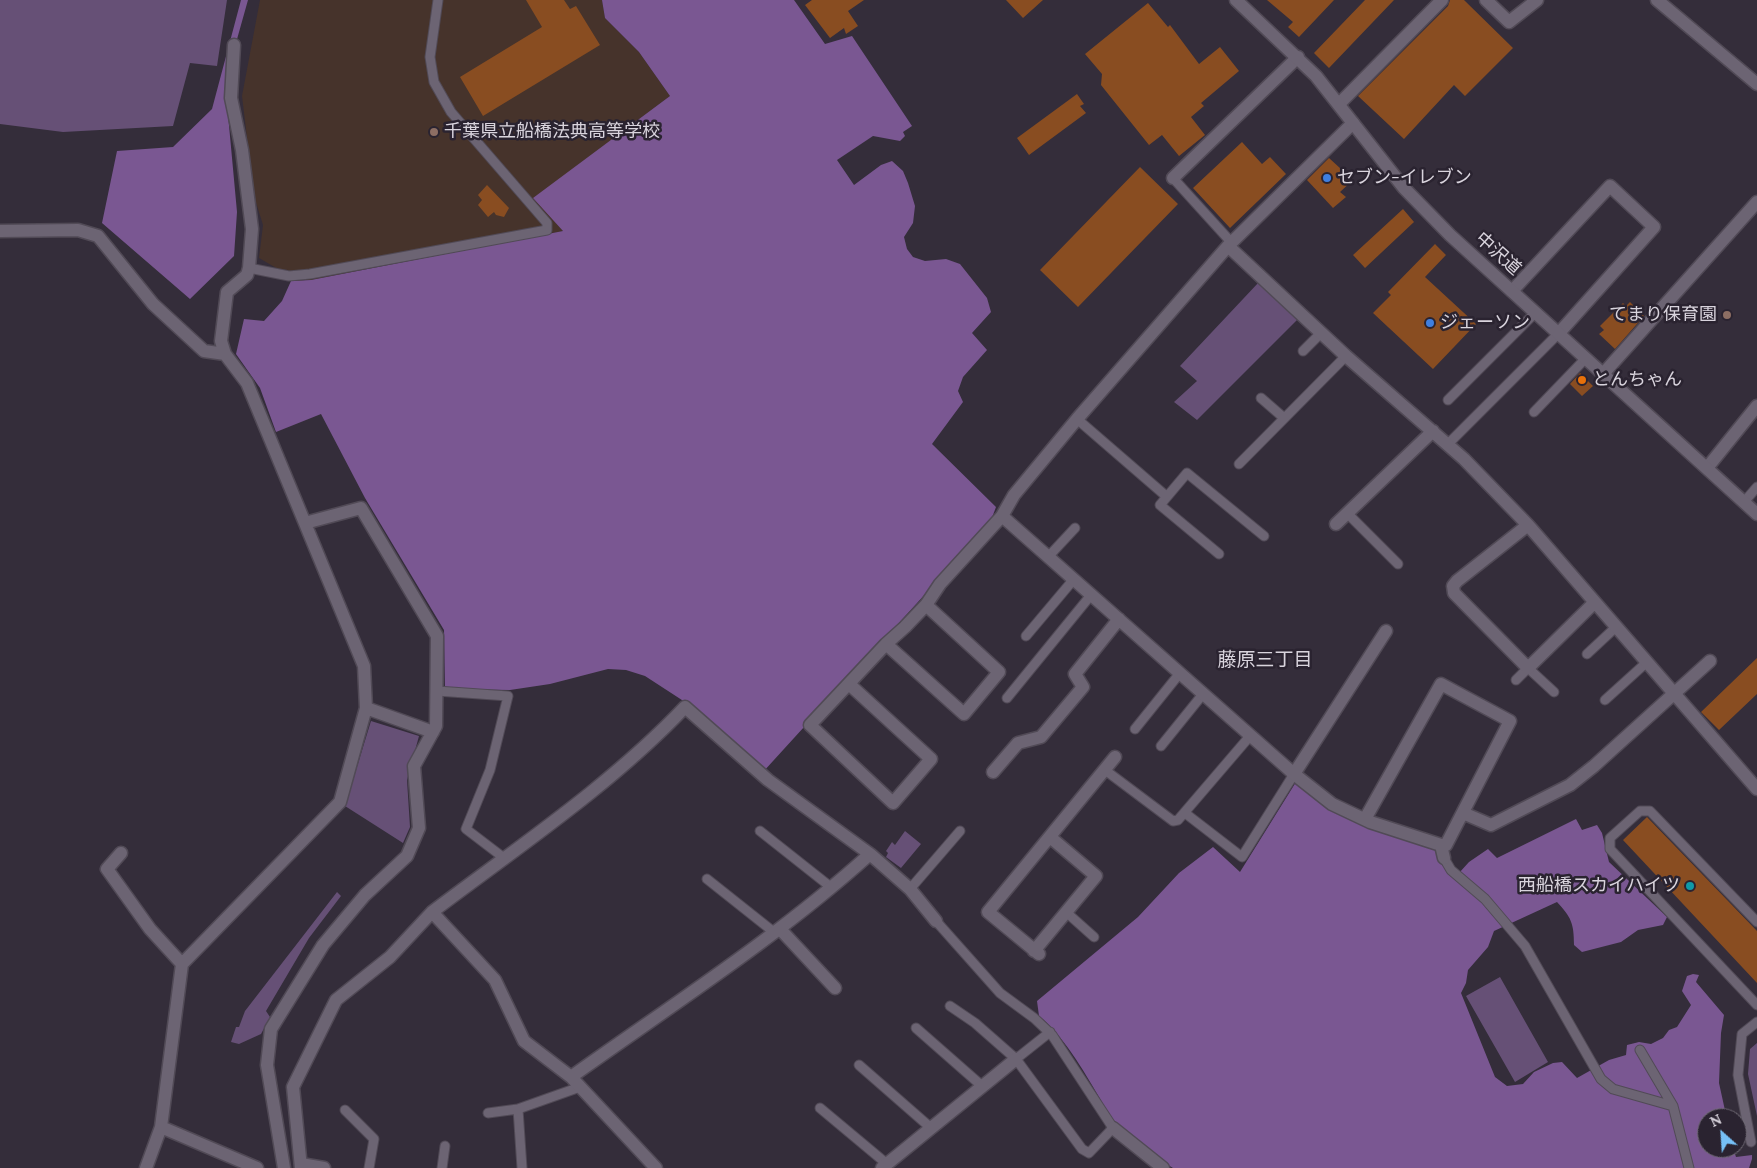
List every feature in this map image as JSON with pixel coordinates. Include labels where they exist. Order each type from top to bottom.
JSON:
[{"type":"street","name":"中沢道","points":[[1236,0],[1316,76],[1404,188],[1450,234],[1757,514]]},
{"type":"street","points":[[1339,104],[1442,0]]},
{"type":"street","points":[[1486,0],[1509,22],[1537,0]]},
{"type":"street","points":[[1657,0],[1757,84]]},
{"type":"street","points":[[146,1168],[161,1127],[182,964],[340,802],[366,708],[364,666],[247,383],[225,354],[221,341],[227,292],[246,276],[249,268],[252,229],[242,150],[231,98],[234,45]]},
{"type":"street","points":[[1173,178],[1298,57]]},
{"type":"street","points":[[849,684],[931,759],[893,803],[810,725],[886,644],[926,605],[940,584],[1002,516],[1014,495],[1077,419],[1230,244],[1353,123]]},
{"type":"street","points":[[1512,291],[1610,186],[1654,227],[1559,333]]},
{"type":"street","points":[[1603,374],[1757,202]]},
{"type":"street","points":[[0,231],[78,230],[98,236],[152,304],[204,351],[225,354]]},
{"type":"street","points":[[1230,244],[1346,356],[1464,459],[1528,525],[1757,789]]},
{"type":"street","points":[[1707,468],[1757,406]]},
{"type":"street","points":[[1336,524],[1433,431]]},
{"type":"street","points":[[284,1168],[268,1065],[271,1029],[323,945],[365,895],[406,856],[419,828],[414,766],[436,726],[437,636],[361,508],[305,523]]},
{"type":"street","points":[[1002,516],[1294,774],[1332,804],[1365,819],[1441,845],[1446,845],[1510,721],[1440,684],[1365,819]]},
{"type":"street","points":[[1528,525],[1457,581],[1453,586],[1454,593],[1528,668],[1594,603]]},
{"type":"street","points":[[886,644],[964,714],[999,672],[926,605]]},
{"type":"street","points":[[993,772],[1018,744],[1041,737],[1083,687],[1075,674],[1119,619]]},
{"type":"street","points":[[1294,774],[1386,631]]},
{"type":"street","points":[[1464,812],[1492,825],[1570,785],[1594,766],[1710,661]]},
{"type":"street","points":[[324,1168],[301,1166],[293,1087],[336,1000],[390,957],[432,912],[570,808],[655,738],[685,707],[768,780],[870,854],[910,889],[936,921]]},
{"type":"street","points":[[366,708],[433,732]]},
{"type":"street","points":[[1050,836],[1096,876],[1066,912],[1037,953],[988,912],[1050,836],[1115,758]]},
{"type":"street","points":[[1441,845],[1444,858]]},
{"type":"street","points":[[121,853],[106,869],[150,929],[182,964]]},
{"type":"street","points":[[571,1077],[777,931],[832,888],[870,854]]},
{"type":"street","points":[[432,912],[494,980],[524,1041],[571,1077],[655,1168]]},
{"type":"street","points":[[777,931],[835,988]]},
{"type":"street","points":[[885,1166],[1016,1059]]},
{"type":"street","points":[[161,1127],[257,1168]]},
{"type":"street","points":[[1113,1128],[1163,1168]]},
{"type":"lane","points":[[249,268],[289,276],[310,274],[547,230],[547,223],[451,112],[434,82],[430,57],[438,0]]},
{"type":"lane","points":[[1173,178],[1230,244]]},
{"type":"lane","points":[[1448,400],[1536,312]]},
{"type":"lane","points":[[1303,351],[1321,333]]},
{"type":"lane","points":[[1448,444],[1559,333]]},
{"type":"lane","points":[[1239,464],[1346,356]]},
{"type":"lane","points":[[1534,412],[1586,358]]},
{"type":"lane","points":[[1261,398],[1284,418]]},
{"type":"lane","points":[[1077,419],[1166,496]]},
{"type":"lane","points":[[1219,554],[1160,505],[1187,473],[1264,536]]},
{"type":"lane","points":[[1744,502],[1757,486]]},
{"type":"lane","points":[[1347,513],[1398,564]]},
{"type":"lane","points":[[1048,557],[1075,528]]},
{"type":"lane","points":[[1026,636],[1074,579]]},
{"type":"lane","points":[[1007,698],[1091,595]]},
{"type":"lane","points":[[1587,654],[1616,627]]},
{"type":"lane","points":[[1605,700],[1647,662]]},
{"type":"lane","points":[[1516,680],[1528,668],[1554,692]]},
{"type":"lane","points":[[1134,729],[1180,673]]},
{"type":"lane","points":[[437,691],[508,696],[490,770],[466,829],[504,858]]},
{"type":"lane","points":[[1161,746],[1203,694]]},
{"type":"lane","points":[[1105,770],[1173,821],[1178,820],[1250,736]]},
{"type":"lane","points":[[1185,813],[1242,857],[1294,774]]},
{"type":"lane","points":[[1757,922],[1650,811],[1640,811],[1610,838],[1610,849],[1757,1005]]},
{"type":"lane","points":[[760,831],[832,888]]},
{"type":"lane","points":[[910,889],[960,831]]},
{"type":"lane","points":[[1444,858],[1451,870],[1485,899],[1525,946],[1601,1079],[1613,1089],[1673,1106]]},
{"type":"lane","points":[[707,879],[777,931]]},
{"type":"lane","points":[[1066,912],[1094,937]]},
{"type":"lane","points":[[936,921],[1000,993],[1050,1032],[1113,1128],[1089,1153],[1082,1148],[1016,1059],[975,1024],[950,1006]]},
{"type":"lane","points":[[1751,1142],[1738,1075],[1742,1034],[1757,1022]]},
{"type":"lane","points":[[916,1028],[982,1086]]},
{"type":"lane","points":[[1016,1059],[1050,1032]]},
{"type":"lane","points":[[1640,1050],[1673,1106],[1689,1168]]},
{"type":"lane","points":[[859,1065],[931,1128]]},
{"type":"lane","points":[[488,1113],[518,1109],[580,1087]]},
{"type":"lane","points":[[820,1108],[885,1166]]},
{"type":"lane","points":[[518,1109],[522,1168]]},
{"type":"lane","points":[[345,1110],[374,1139],[369,1168]]},
{"type":"lane","points":[[442,1168],[445,1146]]},
{"type":"shaded area","points":[[0,0],[227,0],[217,66],[190,63],[173,126],[63,132],[0,124]]},
{"type":"shaded area","points":[[241,0],[248,0],[225,82],[237,212],[234,256],[190,299],[102,223],[117,151],[173,147],[212,109]]},
{"type":"shaded area","name":"千葉県立船橋法典高等学校","points":[[260,0],[602,0],[605,18],[639,52],[670,96],[534,198],[563,231],[311,280],[291,281],[288,270],[278,269],[259,258],[263,225],[254,196],[242,96]]},
{"type":"shaded area","points":[[602,0],[794,0],[825,44],[852,36],[912,126],[903,132],[905,136],[900,141],[873,136],[837,160],[854,185],[881,165],[892,161],[903,171],[915,206],[913,223],[904,237],[907,249],[913,257],[925,261],[946,259],[960,264],[987,298],[991,312],[972,333],[987,350],[963,377],[958,391],[963,402],[932,444],[996,507],[990,523],[763,772],[685,702],[645,676],[626,670],[608,669],[550,684],[510,690],[445,689],[444,630],[365,498],[321,414],[276,432],[260,388],[236,354],[244,319],[264,321],[282,301],[291,281],[311,280],[563,231],[533,198],[670,96],[639,52],[605,18]]},
{"type":"shaded area","points":[[1259,282],[1297,320],[1197,420],[1174,402],[1197,381],[1180,366]]},
{"type":"shaded area","points":[[371,721],[419,736],[407,780],[410,827],[403,843],[345,806]]},
{"type":"shaded area","points":[[1296,782],[1431,845],[1459,873],[1469,862],[1488,849],[1497,858],[1576,819],[1582,830],[1597,825],[1602,833],[1609,862],[1667,917],[1663,925],[1638,930],[1621,942],[1582,952],[1574,945],[1571,921],[1557,902],[1494,931],[1488,947],[1468,970],[1466,983],[1461,993],[1495,1077],[1507,1086],[1523,1084],[1534,1072],[1553,1063],[1562,1062],[1577,1078],[1609,1060],[1626,1055],[1627,1045],[1639,1042],[1651,1044],[1663,1038],[1669,1030],[1677,1027],[1691,1005],[1682,991],[1687,976],[1699,975],[1696,982],[1724,1015],[1721,1033],[1719,1083],[1724,1108],[1697,1108],[1697,1158],[1747,1158],[1747,1156],[1752,1155],[1749,1168],[1173,1168],[1142,1150],[1116,1128],[1072,1054],[1056,1033],[1039,1016],[1037,1001],[1138,917],[1179,873],[1213,847],[1240,872]]},
{"type":"shaded area","points":[[905,831],[921,844],[901,868],[886,857],[888,853],[886,851],[892,842],[895,845]]},
{"type":"shaded area","points":[[337,892],[341,896],[309,938],[266,1011],[270,1017],[261,1034],[239,1044],[231,1042],[236,1027],[239,1027],[245,1011]]},
{"type":"shaded area","points":[[1500,977],[1548,1062],[1515,1082],[1466,996]]},
{"type":"shaded area","points":[[1757,1043],[1757,1116],[1748,1074],[1750,1049]]},
{"type":"building","points":[[526,0],[564,0],[570,9],[576,6],[600,45],[483,116],[460,77],[542,27]]},
{"type":"building","points":[[812,0],[864,0],[848,11],[858,26],[846,34],[844,28],[830,38],[805,5]]},
{"type":"building","points":[[1006,0],[1043,0],[1023,18]]},
{"type":"building","points":[[1267,0],[1334,0],[1299,37],[1288,27],[1293,22]]},
{"type":"building","points":[[1365,0],[1394,0],[1329,68],[1314,53]]},
{"type":"building","points":[[1450,0],[1464,0],[1513,48],[1465,96],[1454,85],[1404,139],[1358,96],[1448,6]]},
{"type":"building","points":[[1148,3],[1168,27],[1170,25],[1199,64],[1220,47],[1239,71],[1201,103],[1204,106],[1191,117],[1205,135],[1179,156],[1162,135],[1149,145],[1101,85],[1102,74],[1085,54]]},
{"type":"building","points":[[1077,94],[1084,104],[1080,106],[1086,113],[1029,155],[1017,138]]},
{"type":"building","points":[[1242,142],[1262,164],[1270,157],[1286,174],[1230,228],[1193,188]]},
{"type":"building","points":[[1329,158],[1353,180],[1340,192],[1346,197],[1333,208],[1307,180]]},
{"type":"building","points":[[1140,167],[1178,204],[1078,307],[1040,270]]},
{"type":"building","points":[[487,185],[509,208],[504,217],[496,215],[494,212],[488,217],[478,205],[482,200],[478,195]]},
{"type":"building","points":[[1403,209],[1414,222],[1365,268],[1353,255]]},
{"type":"building","points":[[1435,244],[1446,255],[1425,277],[1476,324],[1433,369],[1373,313],[1391,295],[1388,292]]},
{"type":"building","points":[[1630,302],[1644,316],[1615,349],[1599,334],[1604,330],[1600,326],[1623,303],[1626,306]]},
{"type":"building","points":[[1580,373],[1593,386],[1582,396],[1570,384]]},
{"type":"building","points":[[1757,658],[1757,694],[1719,730],[1701,712]]},
{"type":"building","name":"西船橋スカイハイツ","points":[[1647,817],[1757,931],[1757,983],[1623,840]]},
{"type":"place","name":"千葉県立船橋法典高等学校","points":[[434,132]]},
{"type":"place","name":"セブン-イレブン","points":[[1327,178]]},
{"type":"place","name":"てまり保育園","points":[[1727,315]]},
{"type":"place","name":"ジェーソン","points":[[1430,323]]},
{"type":"place","name":"とんちゃん","points":[[1582,380]]},
{"type":"place","name":"西船橋スカイハイツ","points":[[1690,886]]},
{"type":"district","name":"藤原三丁目","points":[[1265,661]]}]
